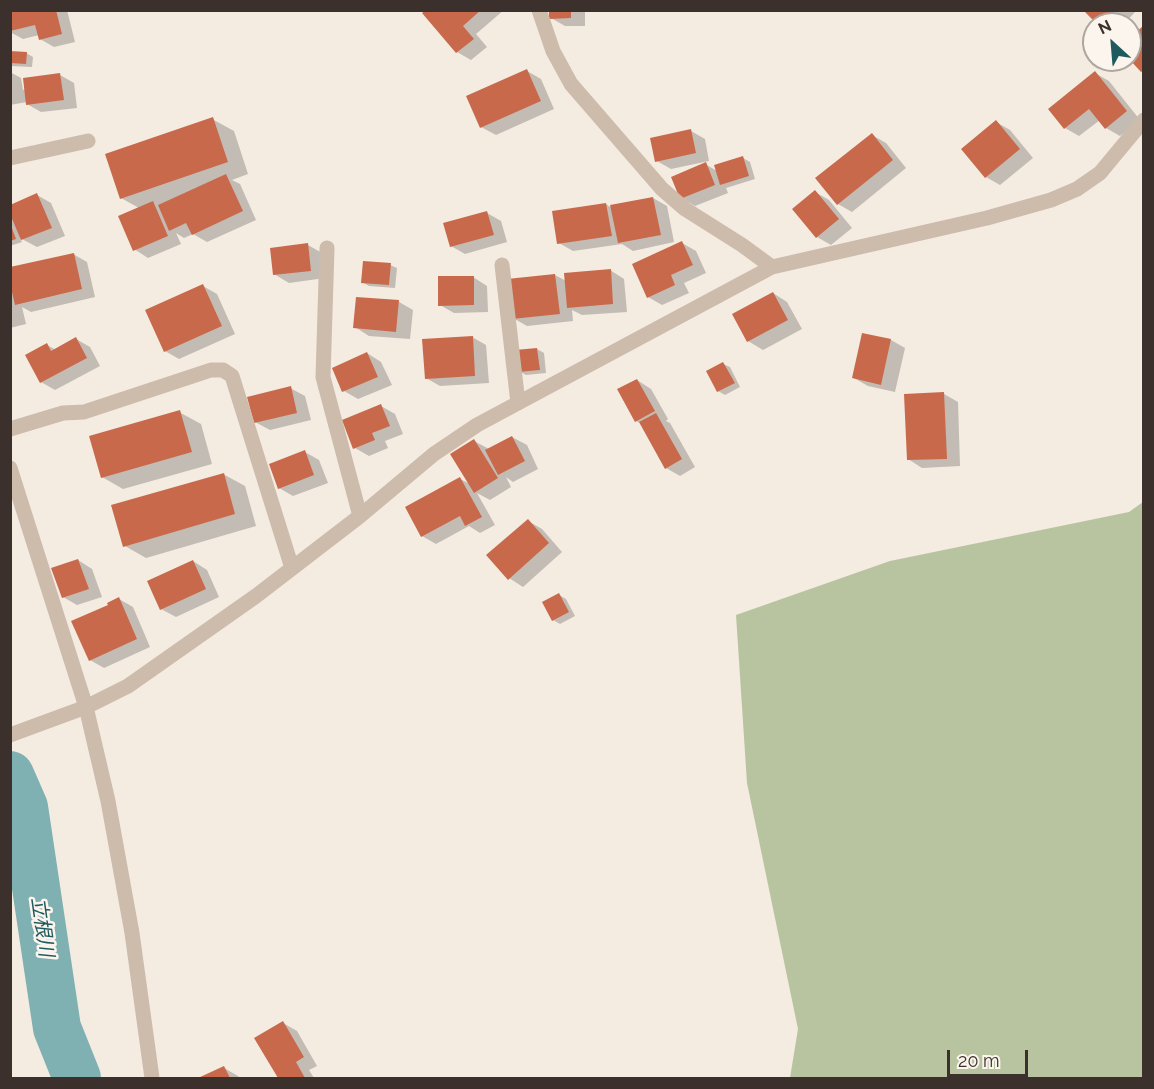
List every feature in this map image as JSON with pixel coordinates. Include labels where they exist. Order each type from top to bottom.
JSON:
[{"type":"street","points":[[539,10],[553,51],[571,84],[662,189],[685,209],[772,267]]},
{"type":"street","points":[[10,735],[83,708],[128,686],[256,596],[360,516],[434,454],[477,425],[772,267],[987,218],[1051,200],[1077,189],[1100,173],[1143,120]]},
{"type":"street","points":[[10,158],[88,141]]},
{"type":"street","points":[[327,248],[323,377],[360,516]]},
{"type":"street","points":[[502,265],[518,403]]},
{"type":"street","points":[[10,429],[63,413],[84,412],[211,370],[223,370],[232,376],[292,568]]},
{"type":"street","points":[[10,468],[83,708],[108,801],[132,933],[152,1078]]},
{"type":"green space","points":[[1143,502],[1143,1078],[790,1078],[798,1029],[747,783],[736,615],[890,561],[1129,512]]},
{"type":"building","points":[[10,10],[56,10],[62,34],[39,40],[35,25],[10,31]]},
{"type":"building","points":[[426,10],[481,10],[463,26],[474,39],[456,53],[422,13]]},
{"type":"building","points":[[549,10],[571,10],[571,18],[549,19]]},
{"type":"building","points":[[1083,10],[1115,10],[1113,12],[1085,12]]},
{"type":"building","points":[[1144,25],[1144,70],[1142,71],[1142,27]]},
{"type":"building","points":[[10,51],[27,52],[26,64],[10,63]]},
{"type":"building","points":[[527,69],[541,101],[480,128],[466,96]]},
{"type":"building","points":[[1096,72],[1127,111],[1105,129],[1089,109],[1064,129],[1048,109]]},
{"type":"building","points":[[60,73],[64,100],[26,105],[23,78]]},
{"type":"building","points":[[213,117],[228,162],[120,199],[105,154]]},
{"type":"building","points":[[996,120],[1020,149],[985,178],[961,149]]},
{"type":"building","points":[[691,129],[696,153],[655,162],[650,138]]},
{"type":"building","points":[[872,133],[893,160],[837,205],[815,178]]},
{"type":"building","points":[[743,156],[749,176],[720,185],[714,165]]},
{"type":"building","points":[[706,162],[715,185],[680,199],[671,177]]},
{"type":"building","points":[[226,174],[243,211],[192,235],[186,223],[169,231],[158,205]]},
{"type":"building","points":[[815,190],[839,219],[816,238],[792,209]]},
{"type":"building","points":[[37,193],[52,228],[21,240],[10,214],[10,205]]},
{"type":"building","points":[[653,197],[661,235],[618,243],[610,205]]},
{"type":"building","points":[[153,201],[168,236],[133,251],[118,216]]},
{"type":"building","points":[[606,203],[612,236],[557,244],[552,211]]},
{"type":"building","points":[[487,211],[494,235],[450,247],[443,223]]},
{"type":"building","points":[[10,223],[16,239],[10,241]]},
{"type":"building","points":[[682,241],[693,265],[671,275],[675,285],[647,298],[632,264]]},
{"type":"building","points":[[308,243],[311,271],[273,275],[270,248]]},
{"type":"building","points":[[74,253],[82,289],[15,305],[10,283],[10,267]]},
{"type":"building","points":[[363,261],[391,263],[389,285],[361,283]]},
{"type":"building","points":[[611,269],[613,304],[567,308],[564,273]]},
{"type":"building","points":[[555,274],[560,314],[512,319],[507,279]]},
{"type":"building","points":[[438,276],[474,276],[474,305],[438,306]]},
{"type":"building","points":[[203,284],[222,326],[164,352],[145,310]]},
{"type":"building","points":[[773,292],[788,320],[747,342],[732,314]]},
{"type":"building","points":[[356,297],[399,300],[396,332],[353,328]]},
{"type":"building","points":[[862,333],[891,339],[881,385],[852,378]]},
{"type":"building","points":[[473,336],[475,376],[425,379],[422,339]]},
{"type":"building","points":[[76,337],[87,358],[40,383],[25,355],[47,343],[51,351]]},
{"type":"building","points":[[537,348],[540,370],[518,372],[515,350]]},
{"type":"building","points":[[367,352],[378,377],[342,392],[332,368]]},
{"type":"building","points":[[723,362],[735,383],[717,392],[706,371]]},
{"type":"building","points":[[637,379],[655,411],[635,422],[617,389]]},
{"type":"building","points":[[291,386],[297,413],[254,423],[247,397]]},
{"type":"building","points":[[944,392],[947,459],[907,460],[904,394]]},
{"type":"building","points":[[381,404],[390,426],[372,433],[375,440],[353,449],[342,420]]},
{"type":"building","points":[[180,410],[192,452],[101,478],[89,436]]},
{"type":"building","points":[[656,413],[682,459],[665,469],[639,422]]},
{"type":"building","points":[[512,436],[525,461],[498,475],[485,450]]},
{"type":"building","points":[[474,439],[498,478],[474,493],[450,454]]},
{"type":"building","points":[[305,450],[314,475],[278,489],[269,464]]},
{"type":"building","points":[[224,473],[235,514],[123,547],[111,505]]},
{"type":"building","points":[[460,477],[482,517],[465,526],[460,516],[421,537],[405,507]]},
{"type":"building","points":[[528,519],[549,543],[508,580],[486,555]]},
{"type":"building","points":[[78,559],[89,589],[62,598],[51,568]]},
{"type":"building","points":[[193,560],[206,589],[160,610],[147,581]]},
{"type":"building","points":[[559,593],[569,612],[552,621],[542,602]]},
{"type":"building","points":[[119,597],[137,639],[89,661],[71,621],[108,605],[107,603]]},
{"type":"building","points":[[283,1021],[304,1057],[296,1062],[305,1078],[278,1078],[254,1038]]},
{"type":"building","points":[[224,1066],[230,1078],[198,1078]]},
{"type":"waterway","name":"立根川","points":[[10,775],[24,807],[57,1028],[77,1078]]}]
